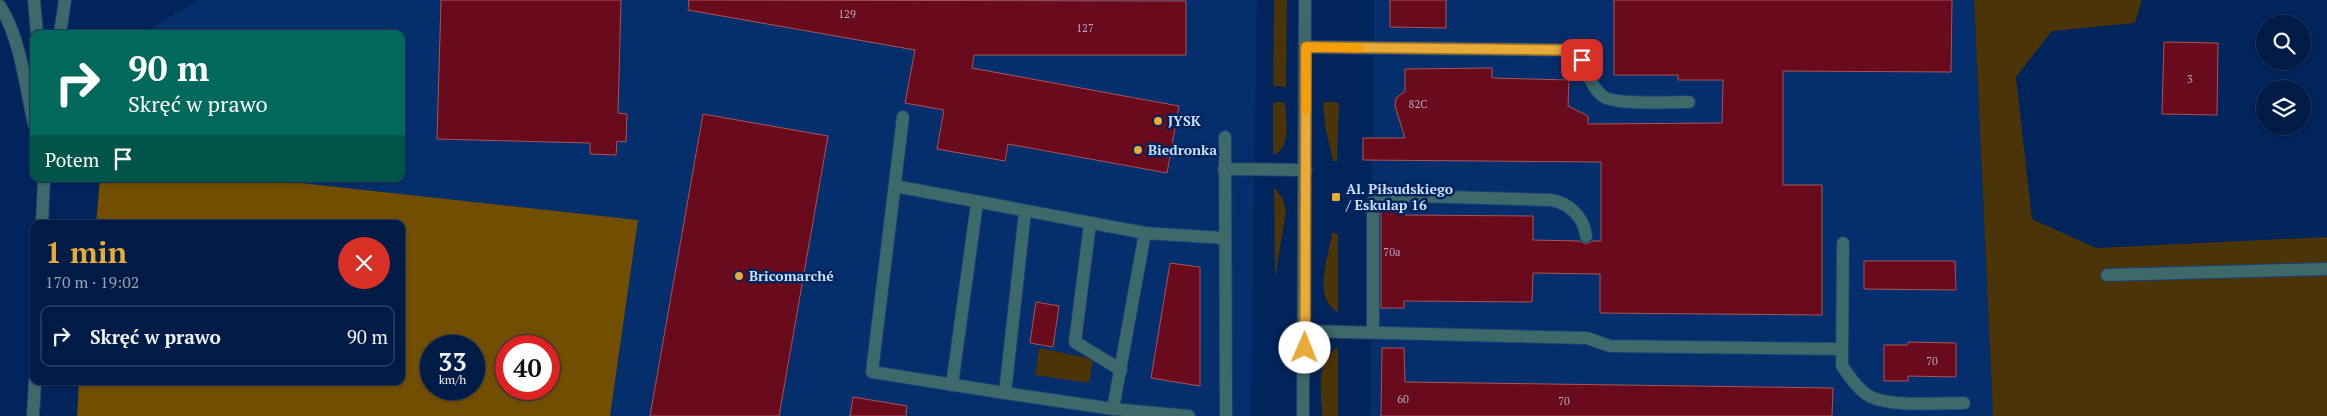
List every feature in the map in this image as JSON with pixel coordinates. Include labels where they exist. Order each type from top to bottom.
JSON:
[{"type":"street","points":[[34,0],[36,30]]},
{"type":"street","points":[[61,30],[65,0]]},
{"type":"street","points":[[1303,416],[1306,170],[1305,0]]},
{"type":"street","points":[[0,6],[9,22],[17,46],[30,106]]},
{"type":"street","points":[[1306,47],[1563,50],[1572,52],[1582,60],[1596,90],[1606,98],[1619,101],[1689,102]]},
{"type":"street","points":[[903,117],[872,372],[1113,409],[1189,416]]},
{"type":"street","points":[[1225,137],[1226,416]]},
{"type":"street","points":[[1224,169],[1306,170]]},
{"type":"street","points":[[42,220],[44,182]]},
{"type":"street","points":[[895,186],[977,203],[1145,233],[1224,238]]},
{"type":"street","points":[[1373,332],[1373,202],[1375,198],[1381,195],[1551,200],[1560,202],[1579,216],[1584,224],[1586,236]]},
{"type":"street","points":[[952,385],[977,203]]},
{"type":"street","points":[[1005,393],[1025,212]]},
{"type":"street","points":[[1090,224],[1075,342],[1120,370]]},
{"type":"street","points":[[1113,409],[1145,233]]},
{"type":"street","points":[[1843,243],[1842,366],[1853,381],[1870,396],[1887,402],[1964,403]]},
{"type":"street","points":[[2107,276],[2327,269]]},
{"type":"street","points":[[1305,331],[1586,338],[1610,346],[1842,349]]},
{"type":"street","points":[[33,416],[35,385]]},
{"type":"shaded area","points":[[198,0],[1257,0],[1251,416],[84,416],[365,385],[405,385],[405,220],[375,220],[123,182],[405,182],[405,30],[149,30]]},
{"type":"shaded area","points":[[1274,0],[1287,0],[1286,87],[1274,86],[1273,84]]},
{"type":"shaded area","points":[[1374,0],[1974,0],[1993,416],[1370,416]]},
{"type":"shaded area","points":[[1974,0],[2142,0],[2135,23],[2052,31],[2016,77],[2032,219],[2096,248],[2327,237],[2327,416],[1993,416]]},
{"type":"shaded area","points":[[1275,102],[1285,102],[1287,124],[1283,146],[1273,155],[1273,104]]},
{"type":"shaded area","points":[[1323,102],[1336,102],[1339,104],[1337,161],[1333,161],[1325,126]]},
{"type":"shaded area","points":[[100,182],[291,182],[638,220],[610,416],[77,416],[79,385],[405,385],[405,220],[96,220]]},
{"type":"shaded area","points":[[1274,187],[1283,199],[1286,211],[1275,279]]},
{"type":"shaded area","points":[[1332,232],[1338,234],[1338,313],[1325,296],[1323,286],[1325,264]]},
{"type":"shaded area","points":[[1338,347],[1338,416],[1322,416],[1322,368],[1330,353]]},
{"type":"shaded area","points":[[1039,348],[1093,359],[1089,383],[1035,375]]},
{"type":"building","points":[[441,0],[621,0],[618,113],[627,114],[626,142],[617,141],[616,155],[590,154],[590,143],[437,139]]},
{"type":"building","points":[[689,0],[1186,1],[1186,55],[974,55],[972,68],[1179,106],[1167,173],[1008,144],[1005,161],[937,149],[944,110],[905,103],[915,50],[688,10]]},
{"type":"building","points":[[1390,0],[1446,0],[1446,28],[1390,27]]},
{"type":"building","points":[[1614,0],[1952,0],[1951,72],[1783,71],[1783,185],[1822,185],[1822,315],[1600,313],[1600,274],[1533,273],[1532,302],[1404,301],[1404,308],[1381,308],[1381,207],[1405,207],[1405,215],[1533,216],[1533,240],[1579,241],[1587,244],[1592,241],[1601,241],[1601,162],[1363,160],[1363,138],[1405,138],[1395,106],[1396,98],[1405,91],[1405,69],[1492,68],[1492,78],[1569,80],[1568,106],[1588,116],[1588,124],[1722,123],[1723,80],[1678,80],[1678,75],[1614,75]]},
{"type":"building","points":[[2164,42],[2218,43],[2217,115],[2162,114]]},
{"type":"building","name":"Bricomarché","points":[[703,114],[828,136],[779,416],[650,416]]},
{"type":"building","points":[[1864,261],[1955,261],[1956,290],[1864,289]]},
{"type":"building","points":[[1170,263],[1200,267],[1200,386],[1151,378]]},
{"type":"building","points":[[1036,302],[1059,306],[1053,347],[1030,343]]},
{"type":"building","points":[[1908,342],[1956,343],[1956,377],[1908,376],[1908,381],[1884,381],[1884,345],[1908,345]]},
{"type":"building","points":[[1382,348],[1404,348],[1405,382],[1833,388],[1832,416],[1381,416]]},
{"type":"building","points":[[853,397],[907,406],[906,416],[850,416]]},
{"type":"slow traffic","points":[[1306,110],[1306,47],[1359,48]]},
{"type":"place","name":"JYSK","points":[[1158,121]]},
{"type":"place","name":"Biedronka","points":[[1138,150]]},
{"type":"place","name":"Al. Piłsudskiego / Eskulap 16","points":[[1336,197]]},
{"type":"place","name":"Bricomarché","points":[[739,276]]},
{"type":"route","points":[[1305,348],[1306,47],[1563,50],[1572,52],[1582,60]]}]
